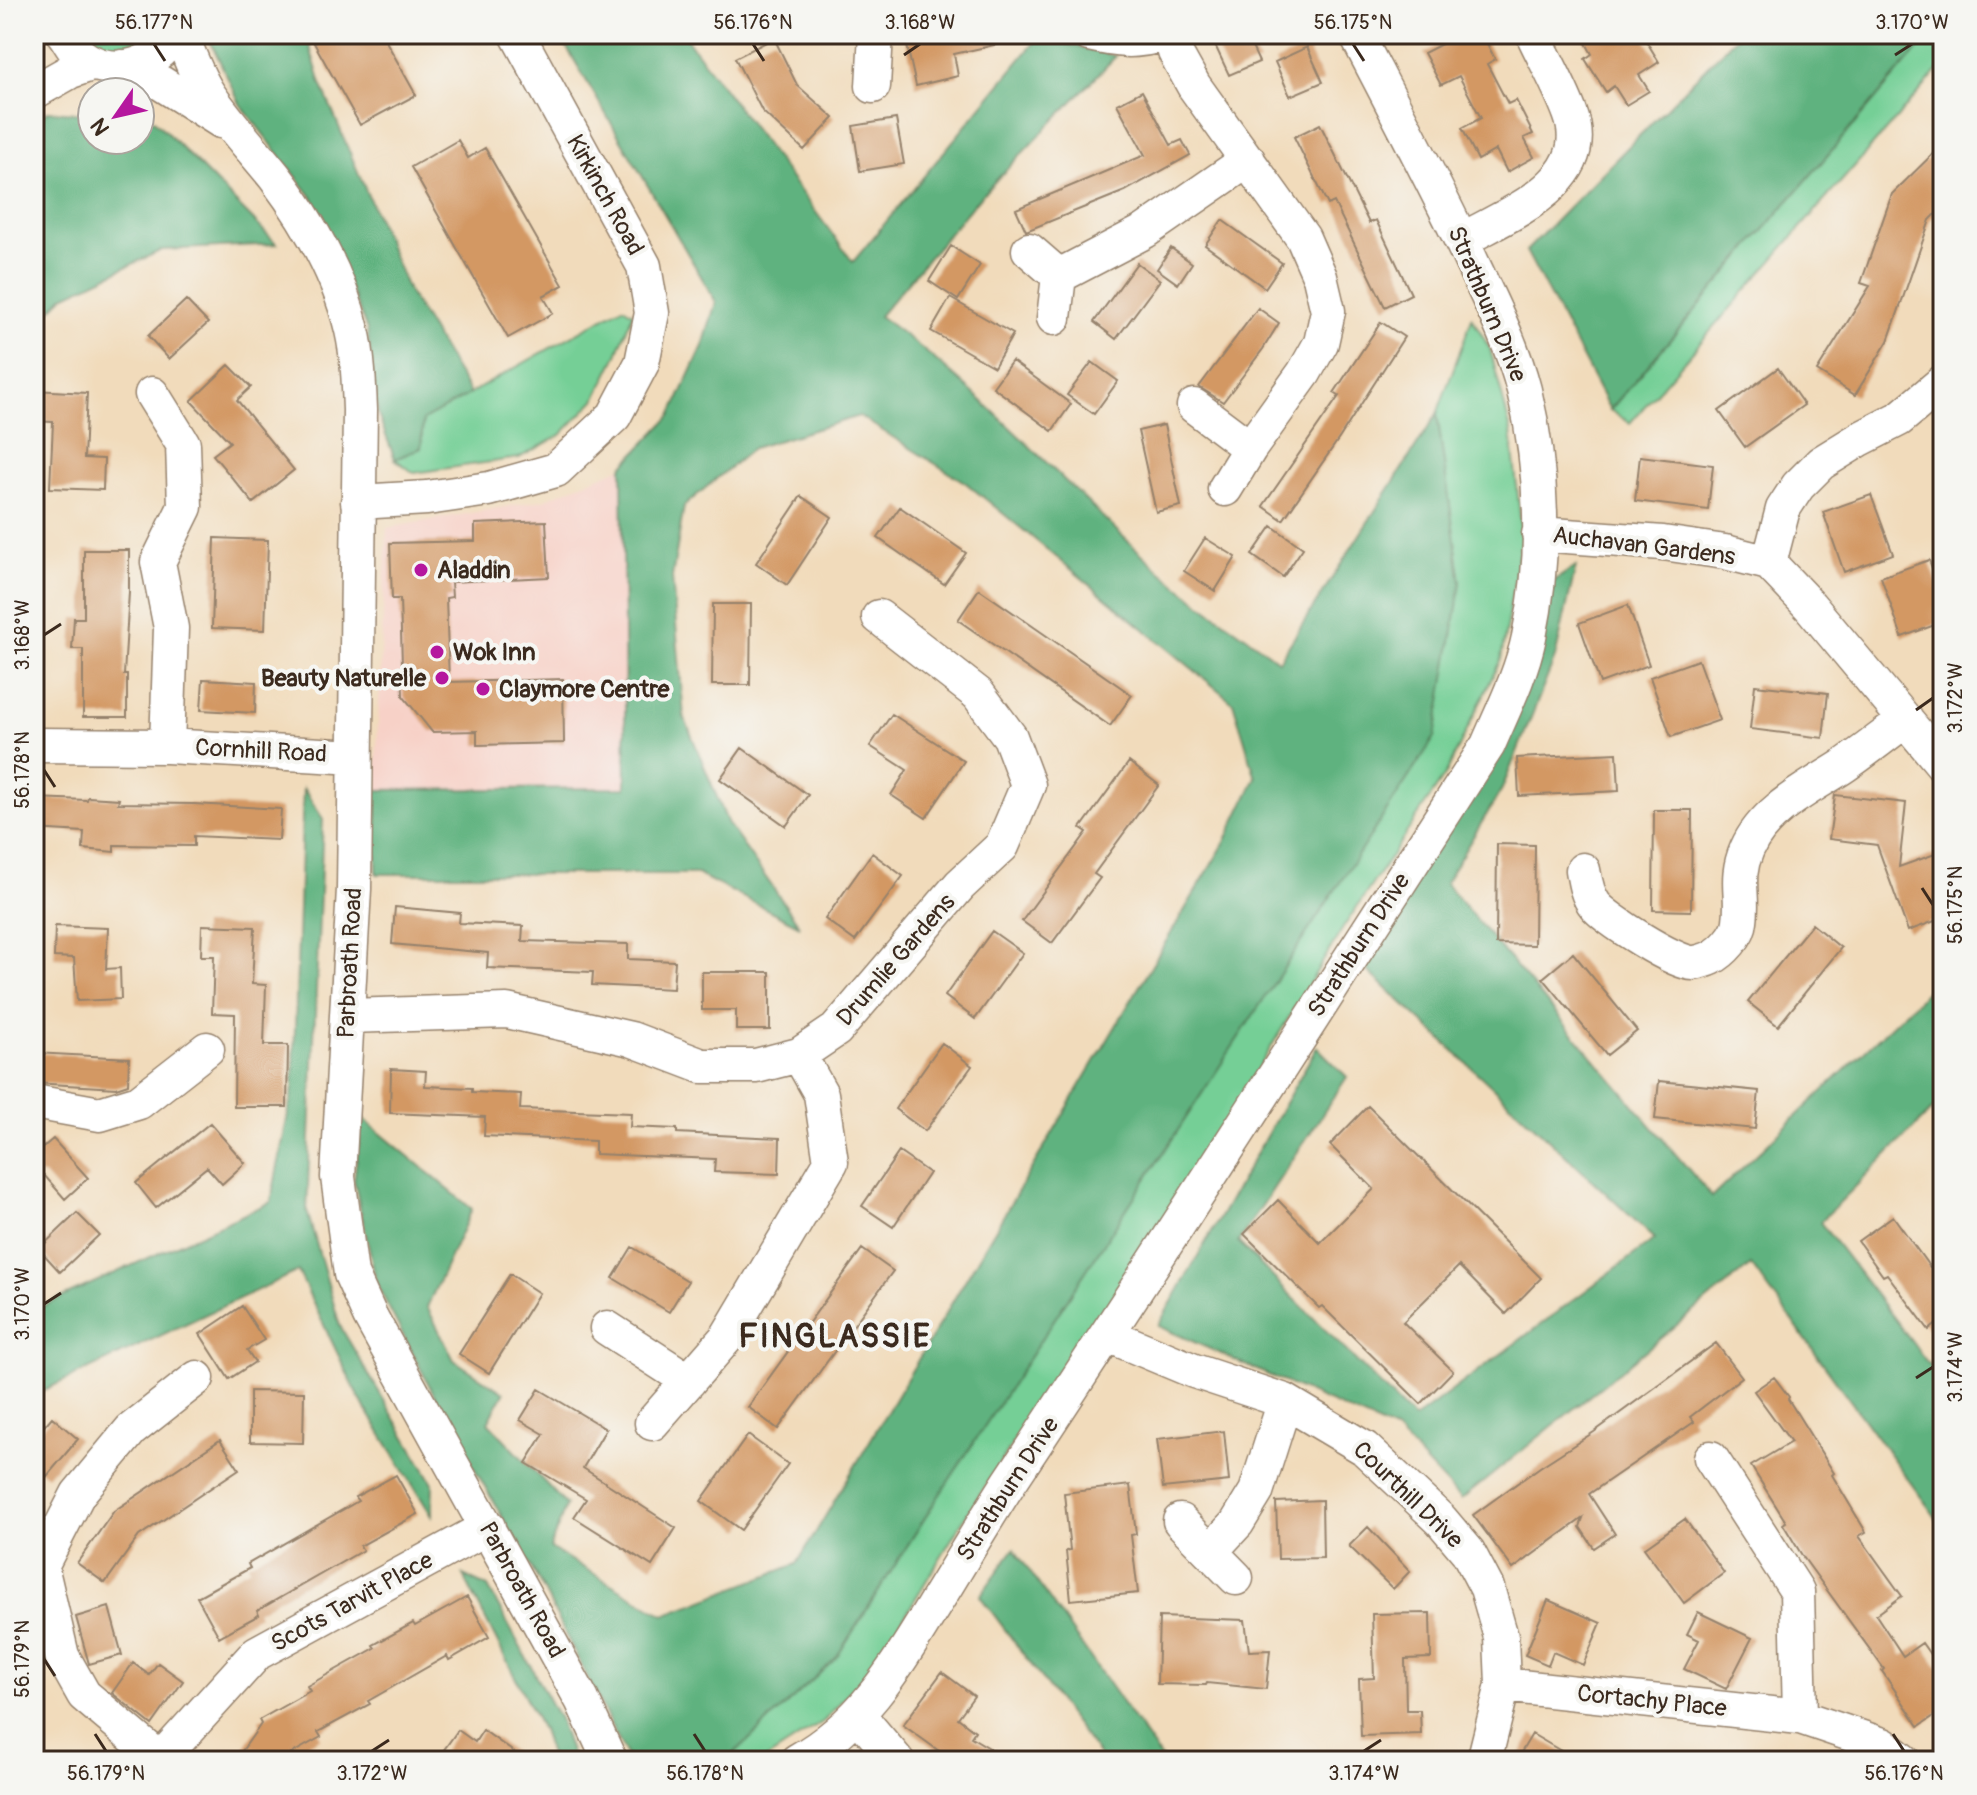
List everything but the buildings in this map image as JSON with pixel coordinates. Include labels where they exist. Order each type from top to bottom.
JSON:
[{"type":"street","points":[[34,77],[58,34]]},
{"type":"street","points":[[64,34],[76,51],[108,65]]},
{"type":"street","points":[[34,92],[71,71],[108,65],[134,66],[153,58],[169,43],[173,34]]},
{"type":"street","name":"Parbroath Road","points":[[181,34],[191,62],[209,94],[276,179],[311,230],[337,283],[352,330],[358,369],[354,889],[338,1177],[351,1274],[370,1316],[582,1700],[610,1761]]},
{"type":"street","name":"Kirkinch Road","points":[[358,502],[427,498],[489,489],[556,470],[614,416],[642,363],[652,313],[644,266],[517,34]]},
{"type":"street","points":[[873,86],[876,34]]},
{"type":"street","points":[[1089,34],[1115,40],[1141,40],[1169,34],[1194,86],[1303,238],[1320,277],[1328,311],[1321,343],[1225,489]]},
{"type":"street","name":"Strathburn Drive","points":[[797,1761],[858,1715],[905,1654],[1006,1488],[1488,745],[1510,695],[1528,640],[1536,593],[1539,488],[1524,391],[1513,356],[1462,240],[1356,34]]},
{"type":"street","points":[[1462,240],[1528,205],[1554,184],[1569,164],[1575,137],[1571,115],[1533,34]]},
{"type":"street","name":"Parbroath Road","points":[[108,65],[161,83],[238,132]]},
{"type":"street","points":[[1059,276],[1145,231],[1248,160]]},
{"type":"street","points":[[1029,250],[1059,276]]},
{"type":"street","points":[[1054,318],[1059,276]]},
{"type":"street","points":[[1769,563],[1783,509],[1805,478],[1821,463],[1899,419],[1943,382]]},
{"type":"street","name":"Cornhill Road","points":[[152,394],[183,444],[185,507],[158,562],[171,628],[167,746]]},
{"type":"street","points":[[1194,406],[1250,448]]},
{"type":"street","name":"Auchavan Gardens","points":[[1539,534],[1663,543],[1725,552],[1769,563],[1810,606],[1943,765]]},
{"type":"street","name":"Drumlie Gardens","points":[[348,1016],[507,1011],[631,1039],[702,1066],[756,1066],[799,1055],[836,1030],[960,885],[1002,846],[1028,785],[1010,737],[978,694],[879,617]]},
{"type":"street","points":[[1583,870],[1585,886],[1592,902],[1605,915],[1658,949],[1691,964],[1710,959],[1729,944],[1740,924],[1739,875],[1747,848],[1766,822],[1801,792],[1842,767],[1906,720]]},
{"type":"street","name":"Cornhill Road","points":[[34,745],[167,746],[355,757]]},
{"type":"street","points":[[34,1102],[100,1114],[139,1102],[207,1049]]},
{"type":"street","points":[[652,1423],[727,1337],[831,1162],[821,1094],[799,1055]]},
{"type":"street","points":[[607,1328],[689,1381]]},
{"type":"street","name":"Courthill Drive","points":[[1108,1335],[1194,1371],[1285,1401],[1364,1448],[1441,1520],[1468,1552],[1487,1588],[1501,1637],[1503,1685],[1484,1761]]},
{"type":"street","name":"Scots Tarvit Place","points":[[197,1378],[131,1430],[78,1494],[41,1566],[62,1656],[84,1695],[159,1760],[257,1653],[488,1527]]},
{"type":"street","points":[[1211,1551],[1237,1523],[1256,1492],[1285,1401]]},
{"type":"street","points":[[1711,1458],[1797,1591],[1800,1717]]},
{"type":"street","points":[[1180,1521],[1236,1578]]},
{"type":"street","name":"Cortachy Place","points":[[1503,1685],[1800,1717],[1883,1745],[1904,1761]]},
{"type":"street","points":[[858,1715],[897,1761]]},
{"type":"shaded area","points":[[622,467],[626,788],[375,790],[387,528],[543,500]]},
{"type":"green space","points":[[85,34],[155,34],[137,46],[120,51],[103,48]]},
{"type":"green space","points":[[207,34],[306,34],[321,84],[408,291],[470,394],[423,420],[421,448],[395,459],[378,415],[367,330],[315,201],[240,104]]},
{"type":"green space","points":[[559,34],[683,34],[853,262],[1039,37],[1116,56],[978,199],[879,316],[954,376],[1163,573],[1279,661],[1437,414],[1461,583],[1435,737],[836,1658],[726,1761],[629,1761],[540,1583],[452,1429],[377,1285],[354,1180],[362,1118],[472,1209],[427,1307],[454,1360],[504,1393],[488,1422],[566,1505],[550,1548],[664,1615],[797,1564],[1225,842],[1256,778],[1233,702],[966,483],[859,416],[753,448],[684,506],[672,577],[684,717],[728,824],[800,926],[697,874],[377,874],[375,790],[626,788],[622,467],[671,416],[703,346],[716,302]]},
{"type":"green space","points":[[1739,34],[1931,34],[1610,410],[1526,251]]},
{"type":"green space","points":[[1931,34],[1943,34],[1943,65],[1630,423],[1610,410]]},
{"type":"green space","points":[[48,111],[76,113],[76,156],[156,156],[156,122],[277,244],[162,250],[64,296],[34,328],[34,123]]},
{"type":"green space","points":[[623,307],[633,313],[616,357],[595,400],[561,435],[519,458],[414,473],[395,459],[421,448],[423,420]]},
{"type":"green space","points":[[1472,318],[1490,349],[1511,431],[1522,534],[1501,659],[1447,772],[1343,928],[1172,1215],[1025,1425],[878,1660],[824,1721],[763,1761],[726,1761],[836,1658],[933,1505],[1461,583],[1437,414]]},
{"type":"green space","points":[[1576,566],[1555,658],[1502,789],[1445,883],[1712,1197],[1943,976],[1943,1099],[1820,1222],[1943,1383],[1943,1527],[1751,1265],[1461,1500],[1397,1432],[1158,1326],[1317,1047],[1347,1077],[1238,1242],[1414,1419],[1655,1239],[1352,956],[1488,745],[1536,593]]},
{"type":"green space","points":[[303,788],[323,819],[307,1211],[340,1326],[433,1483],[432,1516],[358,1396],[298,1271],[34,1395],[34,1310],[271,1202],[293,1088]]},
{"type":"green space","points":[[1014,1549],[1163,1761],[1103,1761],[980,1596]]},
{"type":"green space","points":[[463,1575],[488,1587],[559,1719],[573,1761],[552,1761],[542,1730]]},
{"type":"place","name":"Aladdin","points":[[421,570]]},
{"type":"place","name":"Wok Inn","points":[[437,652]]},
{"type":"place","name":"Beauty Naturelle","points":[[442,678]]},
{"type":"place","name":"Claymore Centre","points":[[483,689]]},
{"type":"district","name":"FINGLASSIE","points":[[835,1337]]}]
